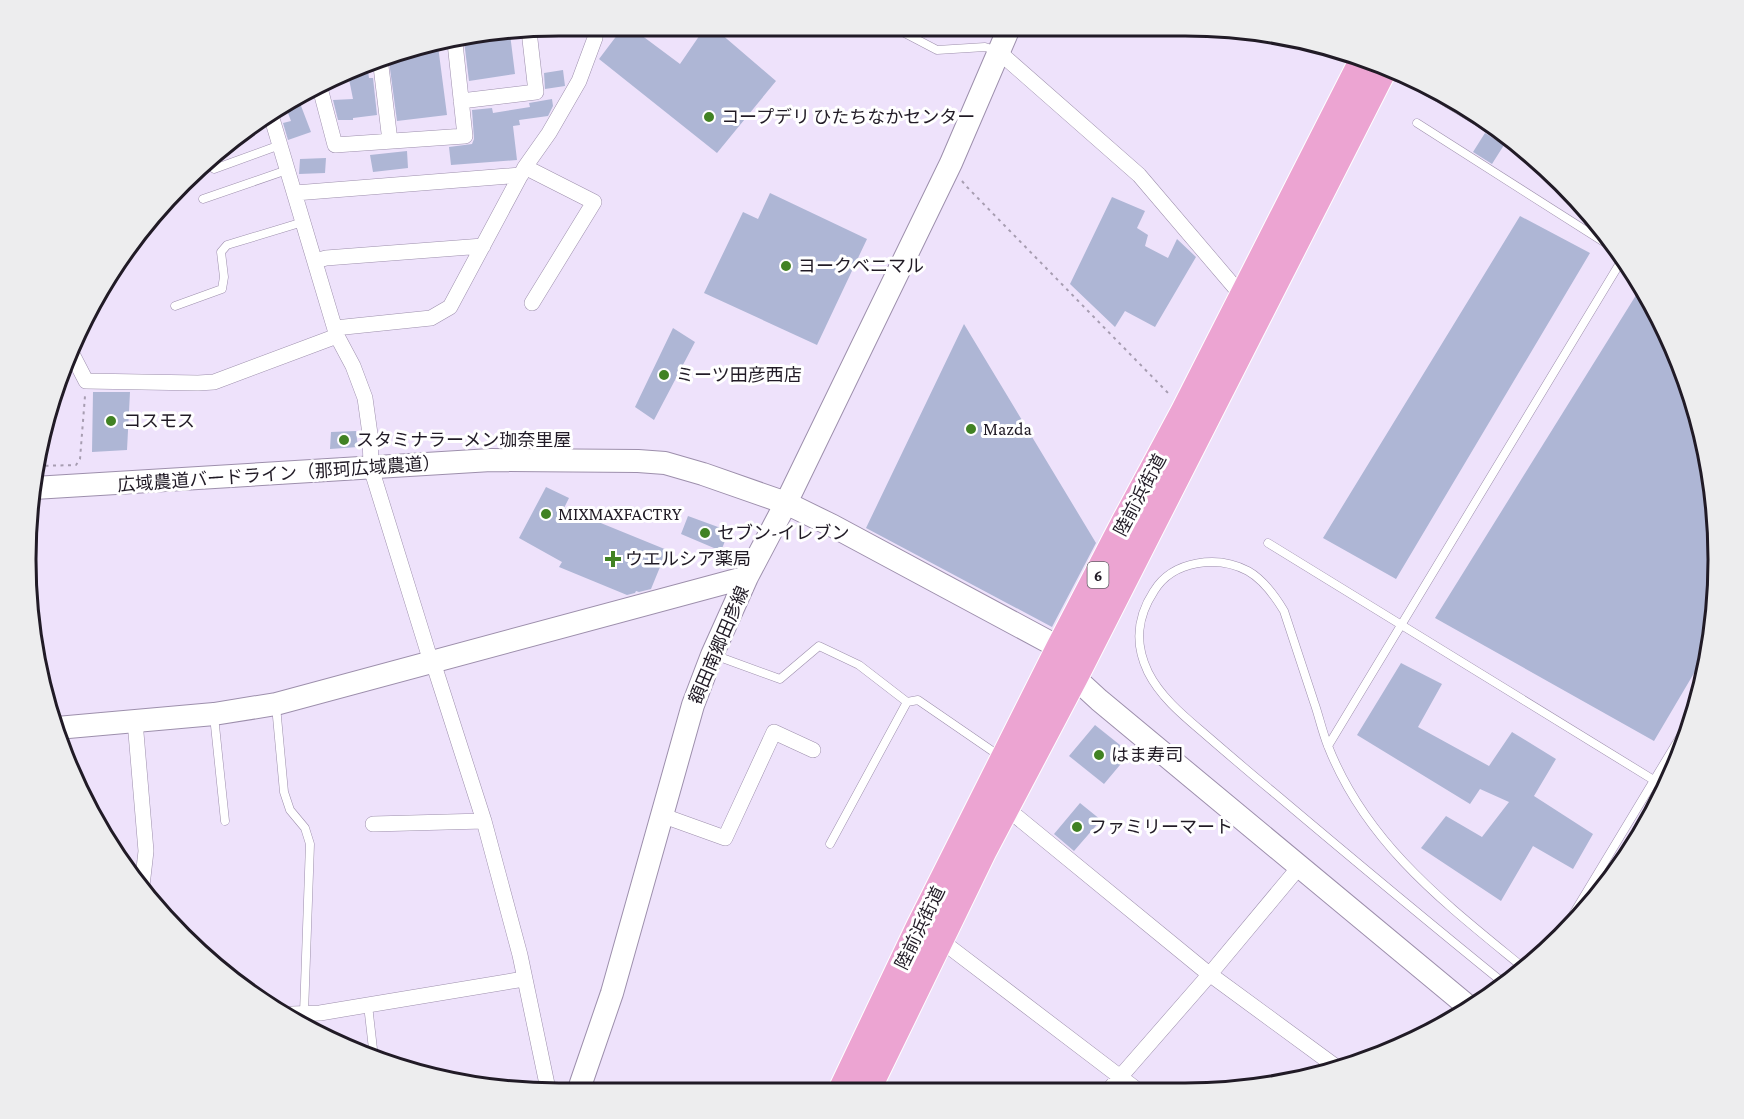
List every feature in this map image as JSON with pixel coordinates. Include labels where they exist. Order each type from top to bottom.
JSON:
[{"type":"highway","name":"陸前浜街道","points":[[869,1083],[1004,760],[1243,297],[1370,70]]},
{"type":"highway","name":"陸前浜街道","points":[[846,1083],[930,933],[1005,807],[1074,677],[1370,70]]},
{"type":"street","points":[[75,361],[86,381],[214,382],[336,332],[431,318],[450,307],[523,171],[549,134],[579,81],[595,36]]},
{"type":"street","name":"額田南郷田彦線","points":[[581,1083],[612,993],[693,705],[712,655],[747,577],[786,503],[951,163],[1006,36]]},
{"type":"street","points":[[461,101],[536,92],[530,37]]},
{"type":"street","points":[[321,93],[335,145],[465,136],[455,46]]},
{"type":"street","points":[[999,52],[1139,175],[1243,297]]},
{"type":"street","points":[[381,68],[390,141]]},
{"type":"street","points":[[273,122],[336,332],[353,366],[365,398],[370,434],[371,468],[428,652],[484,821],[520,955],[547,1083]]},
{"type":"street","points":[[295,193],[523,171],[594,202],[532,303]]},
{"type":"street","points":[[315,261],[326,258],[483,246]]},
{"type":"street","name":"広域農道バードライン（那珂広域農道）","points":[[41,488],[491,460],[665,463],[786,503],[1060,648]]},
{"type":"street","points":[[64,727],[214,714],[276,704],[747,577]]},
{"type":"street","points":[[1060,648],[1074,677],[1463,1002]]},
{"type":"street","points":[[135,722],[146,851],[143,877]]},
{"type":"street","points":[[662,815],[726,838],[774,732],[813,750]]},
{"type":"street","points":[[1005,807],[1209,974],[1330,1062]]},
{"type":"street","points":[[373,824],[484,821]]},
{"type":"street","points":[[1114,1083],[1300,866]]},
{"type":"street","points":[[930,933],[1129,1083]]},
{"type":"street","points":[[300,1014],[320,1013],[524,979]]},
{"type":"lane","points":[[911,36],[937,50],[985,47],[999,52]]},
{"type":"lane","points":[[1417,123],[1598,238]]},
{"type":"lane","points":[[214,169],[280,145]]},
{"type":"lane","points":[[203,199],[287,170]]},
{"type":"lane","points":[[175,306],[222,289],[224,277],[221,252],[227,244],[303,222]]},
{"type":"lane","points":[[1328,746],[1618,266]]},
{"type":"lane","points":[[1268,543],[1658,782]]},
{"type":"lane","points":[[1497,979],[1240,765],[1173,705],[1157,685],[1142,656],[1139,626],[1143,611],[1156,587],[1168,576],[1185,566],[1218,562],[1249,572],[1275,595],[1284,611],[1328,746],[1362,810],[1384,842],[1438,897],[1518,963]]},
{"type":"lane","points":[[712,655],[780,679],[819,646],[859,665],[907,702],[918,700],[1004,760]]},
{"type":"lane","points":[[830,844],[907,702]]},
{"type":"lane","points":[[276,704],[284,792],[290,810],[305,828],[310,844],[298,1013]]},
{"type":"lane","points":[[214,714],[225,821]]},
{"type":"lane","points":[[1581,902],[1671,752]]},
{"type":"lane","points":[[368,1005],[373,1048]]},
{"type":"path","points":[[951,163],[967,188],[1185,411]]},
{"type":"path","points":[[44,466],[76,465],[80,459],[86,381]]},
{"type":"building","name":"コープデリ ひたちなかセンター","points":[[616,36],[642,36],[680,64],[699,36],[724,36],[776,81],[717,153],[599,59]]},
{"type":"building","points":[[511,38],[515,74],[469,81],[464,45]]},
{"type":"building","points":[[439,50],[447,115],[397,121],[389,65]]},
{"type":"building","points":[[563,70],[565,86],[545,89],[544,73]]},
{"type":"building","points":[[368,73],[369,78],[373,78],[377,115],[353,118],[353,120],[338,120],[333,100],[353,99],[349,80]]},
{"type":"building","points":[[552,99],[553,106],[548,116],[519,120],[520,125],[513,126],[517,160],[451,165],[449,147],[472,144],[474,139],[472,110],[492,108],[493,113],[530,107],[529,103]]},
{"type":"building","points":[[301,105],[311,132],[288,140],[283,123],[291,121],[288,112]]},
{"type":"building","points":[[1485,133],[1504,145],[1492,164],[1473,152]]},
{"type":"building","points":[[407,151],[408,168],[373,172],[370,155]]},
{"type":"building","points":[[326,158],[325,173],[299,174],[300,159]]},
{"type":"building","name":"ヨークベニマル","points":[[770,193],[867,239],[817,345],[704,293],[743,212],[758,219]]},
{"type":"building","points":[[1112,197],[1145,211],[1137,228],[1148,235],[1145,246],[1168,258],[1177,239],[1196,257],[1155,327],[1125,311],[1115,327],[1070,284]]},
{"type":"building","points":[[1520,216],[1590,253],[1396,579],[1323,538]]},
{"type":"building","points":[[1636,295],[1654,328],[1680,391],[1698,457],[1707,525],[1707,594],[1704,628],[1696,669],[1654,741],[1435,618]]},
{"type":"building","name":"Mazda","points":[[964,324],[1096,543],[1052,627],[866,528]]},
{"type":"building","name":"ミーツ田彦西店","points":[[673,328],[695,342],[654,420],[635,407]]},
{"type":"building","name":"コスモス","points":[[93,392],[130,392],[127,450],[92,452]]},
{"type":"building","name":"スタミナラーメン珈奈里屋","points":[[356,431],[358,447],[330,449],[331,432]]},
{"type":"building","name":"ウエルシア薬局","points":[[546,487],[569,498],[564,508],[667,550],[651,589],[627,595],[559,567],[562,562],[519,538]]},
{"type":"building","name":"セブン-イレブン","points":[[688,516],[729,531],[721,551],[681,534]]},
{"type":"building","points":[[1401,663],[1442,684],[1418,727],[1489,766],[1512,732],[1556,759],[1534,796],[1593,834],[1573,869],[1533,846],[1501,901],[1421,848],[1446,816],[1482,837],[1509,802],[1480,789],[1470,804],[1357,735]]},
{"type":"building","name":"はま寿司","points":[[1095,725],[1130,753],[1104,784],[1069,756]]},
{"type":"building","name":"ファミリーマート","points":[[1080,803],[1101,820],[1074,851],[1054,834]]},
{"type":"place","name":"コープデリ ひたちなかセンター","points":[[709,117]]},
{"type":"place","name":"ヨークベニマル","points":[[786,266]]},
{"type":"place","name":"ミーツ田彦西店","points":[[664,375]]},
{"type":"place","name":"コスモス","points":[[111,421]]},
{"type":"place","name":"Mazda","points":[[971,429]]},
{"type":"place","name":"スタミナラーメン珈奈里屋","points":[[344,440]]},
{"type":"place","name":"MIXMAXFACTRY","points":[[546,514]]},
{"type":"place","name":"セブン-イレブン","points":[[705,533]]},
{"type":"place","name":"ウエルシア薬局","points":[[613,559]]},
{"type":"place","name":"はま寿司","points":[[1099,755]]},
{"type":"place","name":"ファミリーマート","points":[[1077,827]]}]
